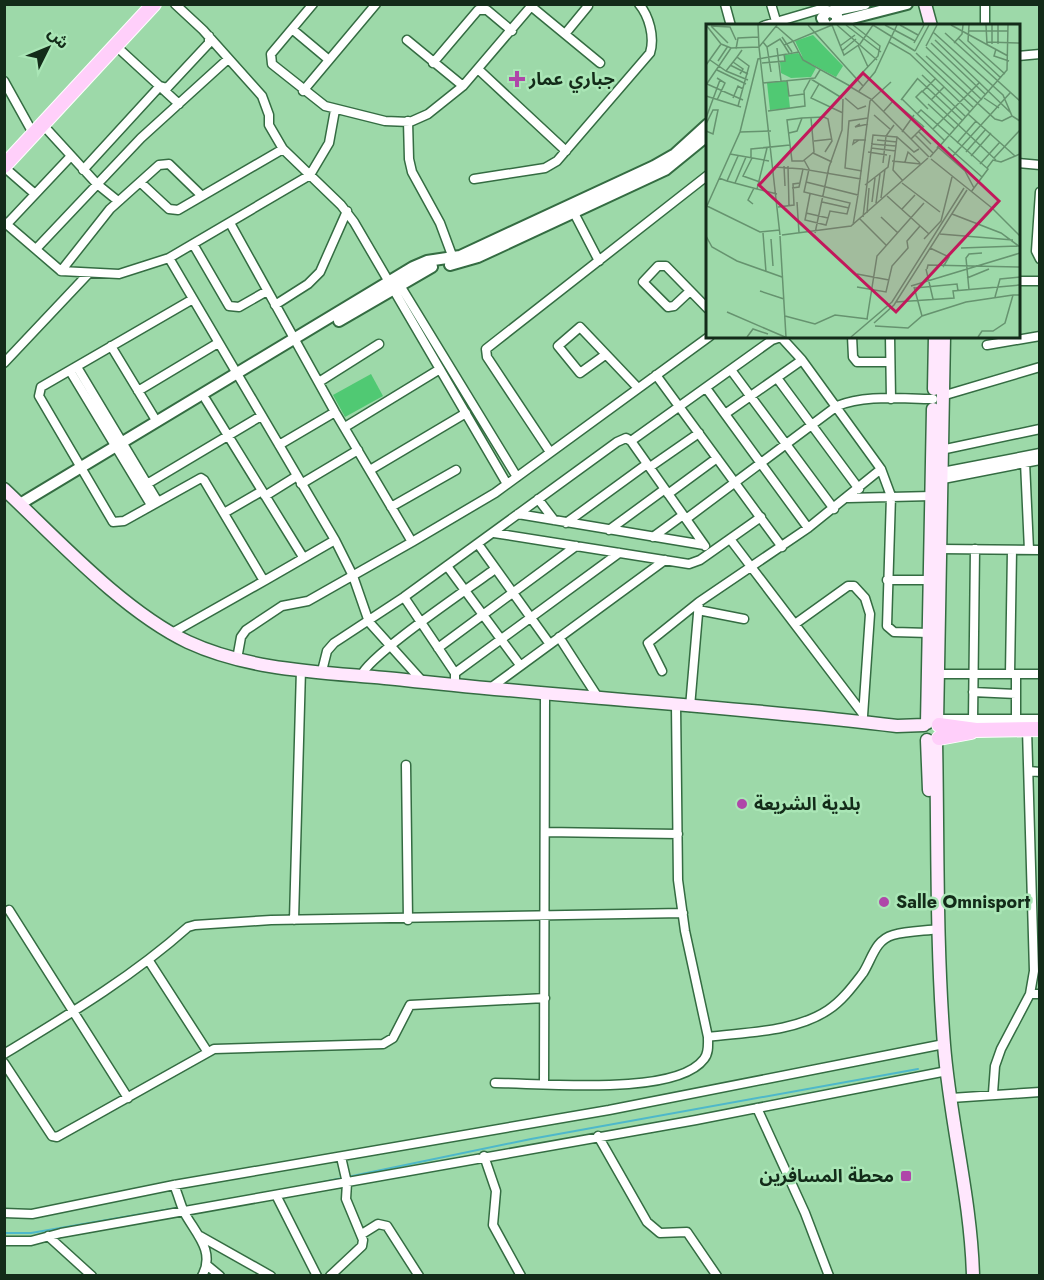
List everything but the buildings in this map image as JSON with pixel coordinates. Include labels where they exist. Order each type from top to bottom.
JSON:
[{"type":"main road","points":[[4,167],[143,4]]},
{"type":"main road","points":[[4,154],[36,129],[154,4]]},
{"type":"main road","points":[[918,4],[923,24]]},
{"type":"main road","points":[[925,4],[930,24]]},
{"type":"main road","points":[[935,338],[941,450],[932,496],[929,633],[932,730],[930,829],[935,850],[944,1044],[972,1239],[974,1275]]},
{"type":"main road","points":[[932,730],[938,674],[940,549],[936,477],[938,398],[944,338]]},
{"type":"main road","points":[[4,489],[128,604],[172,633],[221,655],[260,665],[423,682],[455,679],[488,689],[599,699],[862,718],[897,726],[932,730],[974,725],[1033,729]]},
{"type":"street","points":[[175,4],[209,36],[262,96],[270,115],[269,125],[283,149],[347,211],[517,477]]},
{"type":"street","points":[[313,4],[271,54],[269,60],[315,101],[335,110],[385,121],[408,122],[428,114],[479,70],[533,6],[600,63]]},
{"type":"street","points":[[303,91],[376,4]]},
{"type":"street","points":[[725,4],[730,24]]},
{"type":"street","points":[[771,4],[776,21]]},
{"type":"street","points":[[827,20],[865,4]]},
{"type":"street","points":[[768,24],[776,21],[827,20],[907,4]]},
{"type":"street","points":[[985,24],[986,4]]},
{"type":"street","points":[[474,179],[545,168],[557,161],[650,53],[650,30],[641,5]]},
{"type":"street","points":[[565,34],[588,6]]},
{"type":"street","points":[[433,63],[478,10],[487,10],[512,31]]},
{"type":"street","points":[[292,29],[329,60]]},
{"type":"street","points":[[160,86],[167,88],[209,43],[209,36]]},
{"type":"street","points":[[407,40],[463,86]]},
{"type":"street","points":[[116,46],[179,104]]},
{"type":"street","points":[[1020,56],[1040,54]]},
{"type":"street","points":[[36,249],[141,138],[228,59]]},
{"type":"street","points":[[479,70],[566,151]]},
{"type":"street","points":[[4,81],[36,129],[71,156],[97,184],[118,201]]},
{"type":"street","points":[[83,170],[160,86]]},
{"type":"street","points":[[71,156],[6,223],[61,271],[124,274],[169,258],[310,175],[329,143],[335,110]]},
{"type":"street","points":[[408,122],[409,159],[412,172],[440,224],[453,258]]},
{"type":"street","points":[[121,447],[157,422],[296,343],[421,263],[453,258],[664,161],[706,126]]},
{"type":"street","points":[[392,282],[425,269],[455,265],[478,257],[664,170],[706,137]]},
{"type":"street","points":[[140,182],[173,211],[283,149]]},
{"type":"street","points":[[61,271],[118,201],[159,165],[166,163],[202,196]]},
{"type":"street","points":[[1020,164],[1040,165]]},
{"type":"street","points":[[4,167],[35,194]]},
{"type":"street","points":[[550,452],[487,357],[486,349],[706,177]]},
{"type":"street","points":[[1040,192],[1036,251],[1040,259]]},
{"type":"street","points":[[275,305],[308,284],[320,272],[347,211]]},
{"type":"street","points":[[573,211],[599,261]]},
{"type":"street","points":[[230,223],[335,412],[412,542]]},
{"type":"street","points":[[193,244],[229,306],[239,307],[267,291]]},
{"type":"street","points":[[169,258],[335,540],[353,576],[369,622],[423,682]]},
{"type":"street","points":[[690,291],[674,306],[668,307],[643,282],[658,266],[663,265],[690,291],[706,307]]},
{"type":"street","points":[[4,363],[89,273]]},
{"type":"street","points":[[1020,281],[1040,281]]},
{"type":"street","points":[[392,282],[507,484]]},
{"type":"street","points":[[193,299],[42,387],[39,396],[113,522],[120,524],[201,478],[264,581]]},
{"type":"street","points":[[605,355],[580,372],[558,346],[578,327],[638,388]]},
{"type":"street","points":[[987,345],[1040,336]]},
{"type":"street","points":[[237,659],[241,637],[246,630],[282,606],[308,601],[353,576],[507,484],[707,338]]},
{"type":"street","points":[[631,441],[772,340],[778,338]]},
{"type":"street","points":[[782,338],[837,406],[881,469],[891,496],[887,626],[890,631],[929,633]]},
{"type":"street","points":[[852,338],[853,357],[857,362],[890,362]]},
{"type":"street","points":[[890,338],[891,399]]},
{"type":"street","points":[[138,391],[218,343]]},
{"type":"street","points":[[319,382],[379,344]]},
{"type":"street","points":[[111,346],[157,422]]},
{"type":"street","points":[[725,414],[802,360]]},
{"type":"street","points":[[653,537],[734,482],[837,406],[849,401],[938,398],[1040,367]]},
{"type":"street","points":[[74,369],[155,504]]},
{"type":"street","points":[[345,427],[440,369]]},
{"type":"street","points":[[731,370],[834,509]]},
{"type":"street","points":[[656,375],[782,547]]},
{"type":"street","points":[[23,506],[121,447],[206,400],[238,377]]},
{"type":"street","points":[[777,378],[859,489]]},
{"type":"street","points":[[706,388],[808,528]]},
{"type":"street","points":[[206,400],[303,558]]},
{"type":"street","points":[[279,445],[335,412]]},
{"type":"street","points":[[370,470],[466,413]]},
{"type":"street","points":[[147,484],[261,416]]},
{"type":"street","points":[[941,450],[1040,429]]},
{"type":"street","points":[[566,523],[699,433]]},
{"type":"street","points":[[322,671],[330,647],[369,622],[617,442],[626,438],[631,441],[710,553]]},
{"type":"street","points":[[121,447],[147,484],[155,504]]},
{"type":"street","points":[[224,513],[299,480],[358,450]]},
{"type":"street","points":[[936,477],[1040,453]]},
{"type":"street","points":[[609,530],[717,458]]},
{"type":"street","points":[[936,477],[1040,460]]},
{"type":"street","points":[[1025,462],[1029,550]]},
{"type":"street","points":[[662,671],[648,643],[750,565],[782,547],[834,509],[881,469]]},
{"type":"street","points":[[392,507],[456,470]]},
{"type":"street","points":[[848,498],[932,496]]},
{"type":"street","points":[[538,499],[554,520]]},
{"type":"street","points":[[518,514],[704,545]]},
{"type":"street","points":[[494,533],[689,564],[710,553],[761,517]]},
{"type":"street","points":[[730,539],[795,624],[862,718]]},
{"type":"street","points":[[172,633],[335,540]]},
{"type":"street","points":[[478,544],[549,643]]},
{"type":"street","points":[[438,648],[576,546]]},
{"type":"street","points":[[940,549],[1040,550]]},
{"type":"street","points":[[975,549],[974,725],[1040,719]]},
{"type":"street","points":[[1012,550],[1013,674],[1016,720]]},
{"type":"street","points":[[404,597],[438,648],[455,679],[502,639],[619,553]]},
{"type":"street","points":[[488,689],[665,561]]},
{"type":"street","points":[[447,566],[520,665]]},
{"type":"street","points":[[361,675],[367,665],[495,569]]},
{"type":"street","points":[[887,580],[930,580]]},
{"type":"street","points":[[795,624],[848,586],[854,586],[865,598],[870,614],[862,718]]},
{"type":"street","points":[[699,606],[744,619]]},
{"type":"street","points":[[690,707],[699,606]]},
{"type":"street","points":[[558,637],[599,699]]},
{"type":"street","points":[[294,920],[301,669]]},
{"type":"street","points":[[938,674],[1040,674]]},
{"type":"street","points":[[973,692],[1016,694]]},
{"type":"street","points":[[544,1083],[545,694]]},
{"type":"street","points":[[495,1083],[627,1085],[668,1081],[687,1072],[704,1059],[708,1051],[708,1037],[678,880],[676,705]]},
{"type":"street","points":[[993,1093],[995,1066],[1001,1049],[1035,994],[1035,807],[1029,771],[1033,729]]},
{"type":"street","points":[[406,765],[408,920]]},
{"type":"street","points":[[1029,771],[1040,772]]},
{"type":"street","points":[[545,832],[678,834]]},
{"type":"street","points":[[9,910],[128,1098]]},
{"type":"street","points":[[4,1054],[75,1011],[149,961],[188,927],[195,925],[294,920],[408,920],[683,913]]},
{"type":"street","points":[[708,1037],[762,1031],[813,1018],[837,1003],[851,988],[875,949],[885,939],[893,935],[939,929]]},
{"type":"street","points":[[149,961],[207,1051]]},
{"type":"street","points":[[4,1063],[54,1137],[78,1128],[207,1051],[383,1044],[393,1038],[410,1005],[544,998]]},
{"type":"street","points":[[4,1213],[32,1214],[174,1185],[609,1110],[944,1044]]},
{"type":"street","points":[[4,1241],[31,1241],[48,1236],[347,1184],[484,1156],[757,1108],[947,1071]]},
{"type":"street","points":[[951,1098],[993,1093],[1040,1092]]},
{"type":"street","points":[[757,1108],[805,1213],[829,1275]]},
{"type":"street","points":[[598,1136],[647,1222],[660,1233],[687,1232],[717,1275]]},
{"type":"street","points":[[484,1156],[496,1191],[493,1226],[521,1275]]},
{"type":"street","points":[[330,1275],[362,1246],[362,1234],[350,1211],[341,1157]]},
{"type":"street","points":[[174,1185],[184,1212],[200,1236],[208,1257],[208,1266],[202,1275]]},
{"type":"street","points":[[276,1196],[317,1275]]},
{"type":"street","points":[[362,1234],[378,1224],[387,1226],[419,1275]]},
{"type":"street","points":[[48,1236],[92,1275]]},
{"type":"street","points":[[200,1236],[271,1275]]},
{"type":"street","points":[[208,1266],[220,1275]]},
{"type":"green space","points":[[371,374],[383,396],[345,417],[333,395]]},
{"type":"waterway","points":[[309,1185],[531,1139],[918,1069]]},
{"type":"waterway","points":[[4,1233],[31,1233],[177,1208]]},
{"type":"place","name":"جباري عمار","points":[[517,79]]},
{"type":"place","name":"بلدية الشريعة","points":[[742,804]]},
{"type":"place","name":"Salle Omnisport","points":[[884,902]]},
{"type":"place","name":"محطة المسافرين","points":[[906,1176]]}]
